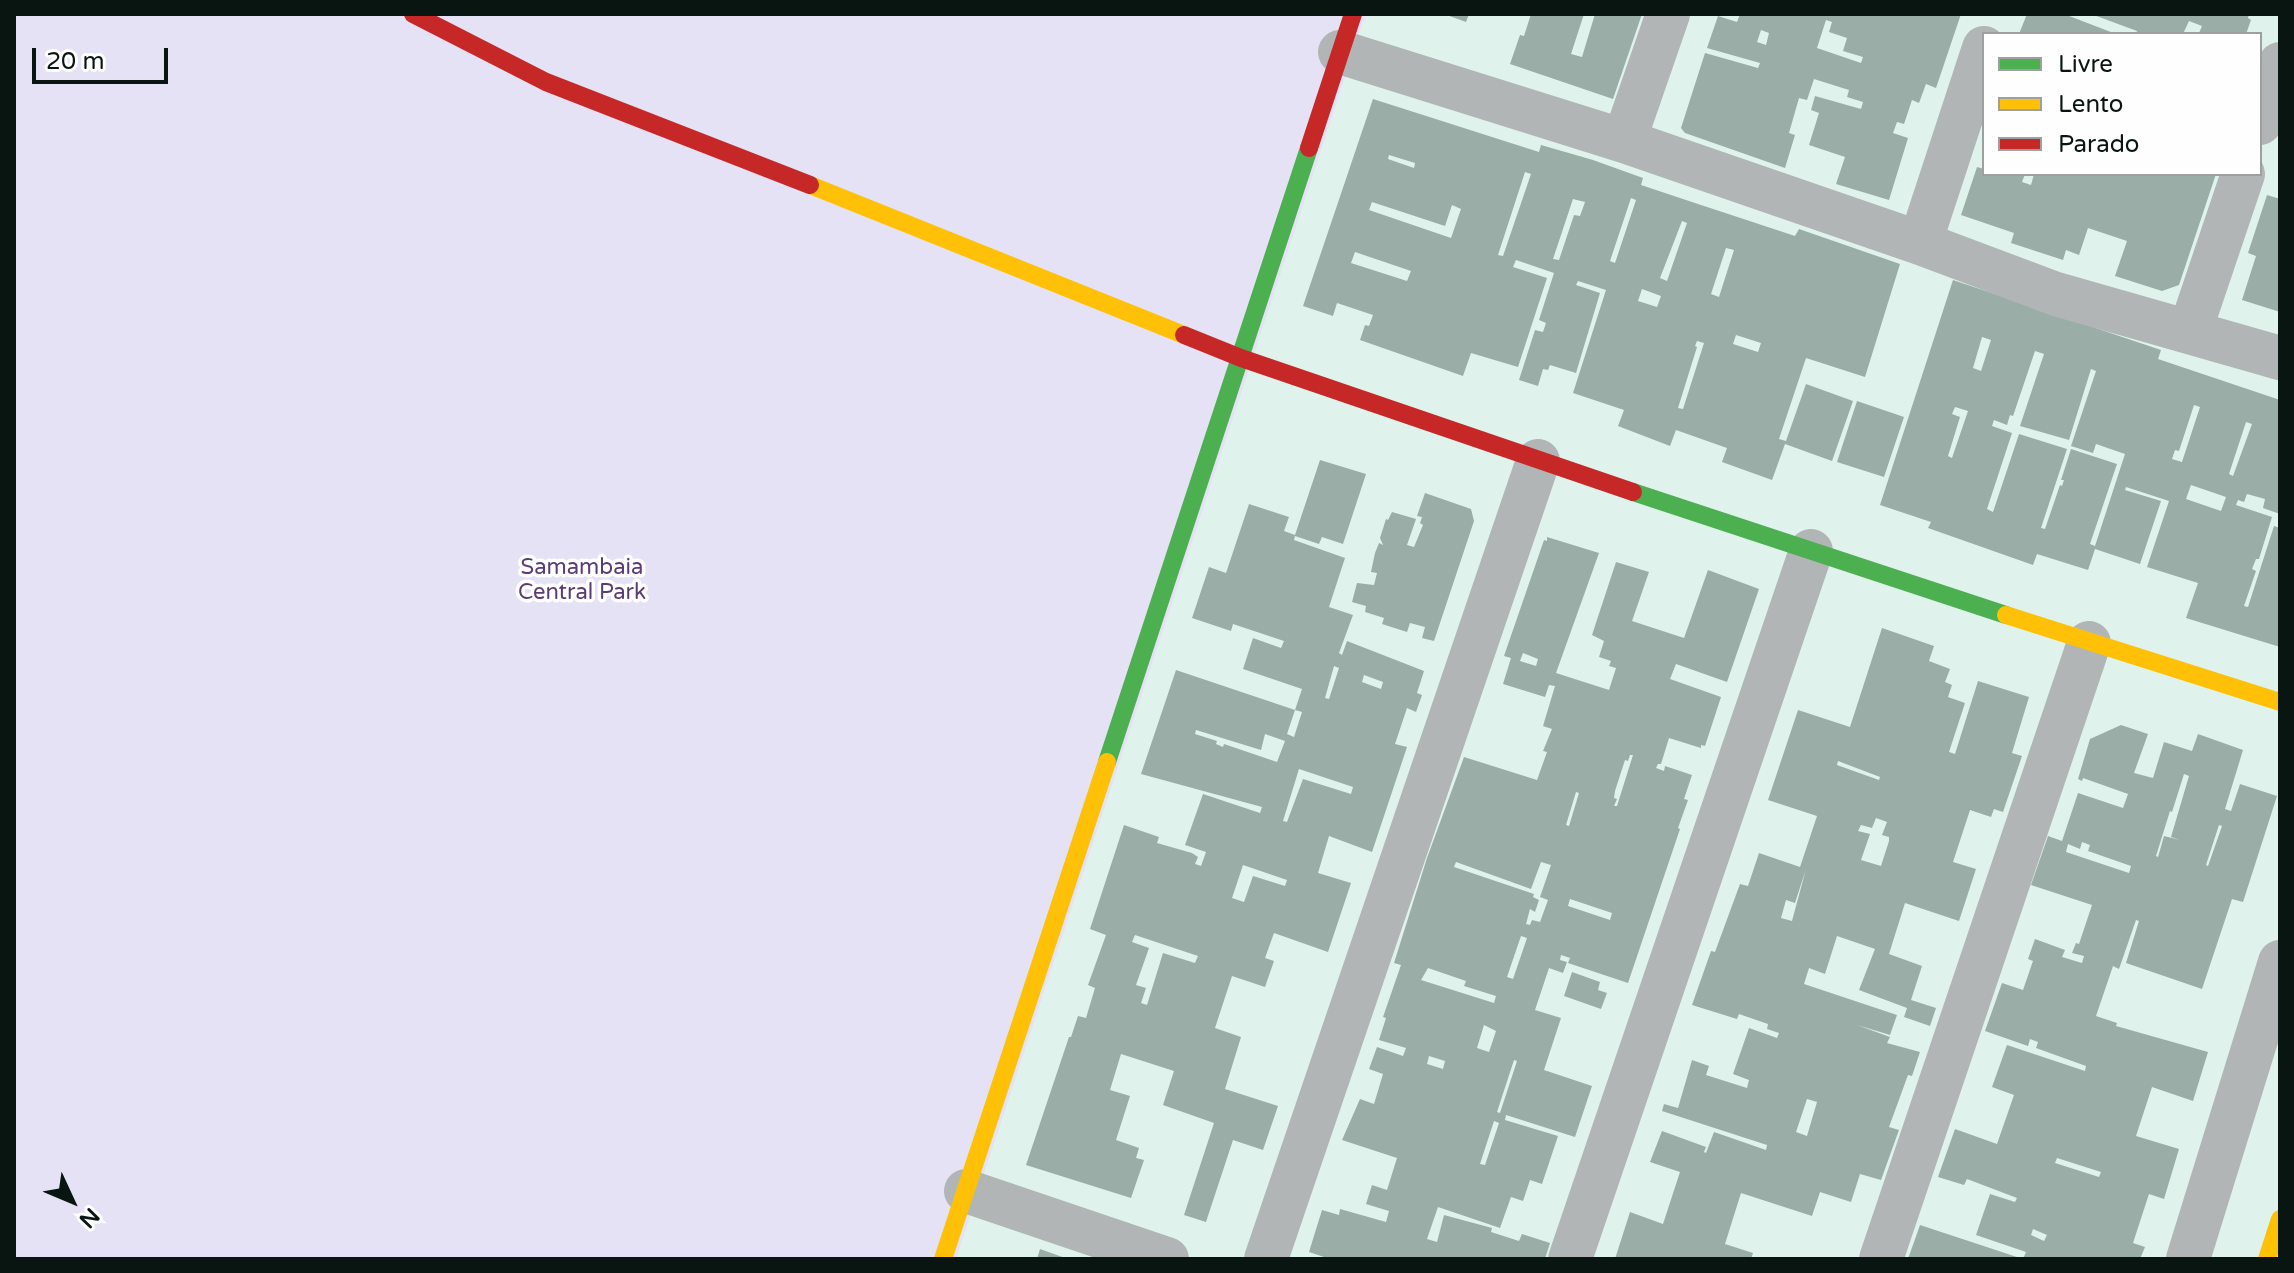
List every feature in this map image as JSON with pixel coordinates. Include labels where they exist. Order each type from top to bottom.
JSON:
[{"type":"street","points":[[413,14],[546,82],[1241,358],[1538,461],[2089,643],[2280,702]]},
{"type":"street","points":[[1624,141],[1668,14]]},
{"type":"street","points":[[943,1259],[1346,33],[1624,141],[1920,243],[2056,294],[2280,358]]},
{"type":"street","points":[[1920,243],[1982,54]]},
{"type":"street","points":[[2262,117],[2280,64]]},
{"type":"street","points":[[2190,331],[2242,176]]},
{"type":"street","points":[[1266,1259],[1538,461]]},
{"type":"street","points":[[1570,1259],[1811,551]]},
{"type":"street","points":[[1881,1259],[2089,643]]},
{"type":"street","points":[[2188,1259],[2280,962]]},
{"type":"street","points":[[966,1191],[1167,1259]]},
{"type":"street","points":[[2267,1259],[2280,1219]]},
{"type":"green space","name":"Samambaia Central Park","points":[[14,14],[1366,14],[956,1259],[14,1259]]},
{"type":"building","points":[[1444,14],[1469,14],[1466,22]]},
{"type":"building","points":[[1531,14],[1584,14],[1571,54],[1582,57],[1595,14],[1642,14],[1613,99],[1510,64]]},
{"type":"building","points":[[1740,14],[1961,14],[1936,88],[1926,84],[1919,103],[1912,100],[1904,124],[1897,122],[1893,133],[1908,138],[1889,200],[1836,184],[1845,157],[1809,145],[1819,113],[1811,110],[1815,96],[1861,109],[1863,102],[1847,97],[1849,90],[1814,79],[1807,100],[1799,98],[1789,133],[1795,135],[1785,168],[1685,133],[1681,128],[1705,53],[1758,68],[1760,63],[1707,48],[1718,16],[1737,22]],"holes":[[[1826,20],[1832,22],[1829,32],[1847,38],[1843,51],[1863,57],[1861,63],[1817,48]],[[1761,30],[1769,33],[1766,45],[1757,42]]]},
{"type":"building","points":[[2027,14],[2064,14],[2111,32],[2020,32]]},
{"type":"building","points":[[2091,14],[2249,14],[2251,20],[2247,32],[2199,32],[2202,26],[2189,21],[2184,32],[2137,31]]},
{"type":"building","points":[[1373,99],[1539,152],[1541,145],[1593,160],[1643,178],[1641,185],[1795,236],[1799,229],[1900,264],[1865,377],[1806,358],[1779,439],[1786,441],[1806,384],[1853,401],[1832,461],[1785,444],[1772,480],[1722,462],[1727,448],[1676,430],[1670,446],[1618,426],[1624,410],[1573,393],[1606,290],[1578,281],[1576,285],[1600,293],[1576,373],[1550,365],[1548,370],[1543,369],[1538,386],[1519,380],[1535,330],[1543,332],[1546,323],[1539,320],[1554,273],[1516,260],[1513,267],[1547,278],[1518,367],[1471,353],[1463,376],[1360,340],[1365,325],[1369,326],[1373,315],[1337,303],[1333,316],[1303,306]],"holes":[[[1389,155],[1415,163],[1414,168],[1388,159]],[[1525,172],[1531,174],[1503,256],[1498,255]],[[1631,198],[1636,200],[1615,263],[1610,261]],[[1573,199],[1585,202],[1580,216],[1574,215],[1559,260],[1553,259]],[[1372,202],[1445,226],[1452,205],[1461,209],[1451,238],[1369,210]],[[1682,221],[1687,223],[1667,281],[1660,278]],[[1726,248],[1734,250],[1719,297],[1711,294]],[[1355,252],[1411,271],[1407,281],[1351,263]],[[1642,289],[1661,296],[1657,307],[1638,301]],[[1736,335],[1761,343],[1758,352],[1733,344]],[[1697,341],[1704,343],[1683,409],[1678,408],[1695,346]]]},
{"type":"building","points":[[1977,167],[1982,168],[1982,176],[2024,176],[2022,182],[2031,185],[2033,176],[2215,176],[2179,285],[2162,291],[2115,276],[2127,241],[2088,228],[2079,255],[2066,250],[2063,260],[2011,243],[2014,233],[1961,215]]},
{"type":"building","points":[[2267,195],[2280,199],[2280,312],[2242,300],[2256,256],[2248,253]]},
{"type":"building","points":[[1953,280],[2161,350],[2158,359],[2280,400],[2280,514],[2263,508],[2265,499],[2247,494],[2244,502],[2238,500],[2236,505],[2272,517],[2259,559],[2256,559],[2252,569],[2256,571],[2244,606],[2248,607],[2274,526],[2280,528],[2280,647],[2186,618],[2198,583],[2147,567],[2169,501],[2126,487],[2125,490],[2161,501],[2140,564],[2095,549],[2088,570],[2037,554],[2033,565],[1928,528],[1931,522],[1880,505]],"holes":[[[1982,337],[1991,340],[1981,371],[1973,368]],[[2035,351],[2044,354],[2020,426],[2069,440],[2091,369],[2096,371],[2071,446],[2093,453],[2096,444],[2125,454],[2095,546],[2090,544],[2117,464],[2071,449],[2062,486],[2045,529],[2041,528],[2067,449],[2019,434],[1993,512],[1987,509],[2012,433],[1992,426],[1994,420],[2007,425],[2010,415],[2013,416]],[[2194,405],[2200,407],[2182,462],[2172,459],[2175,450],[2179,451]],[[1955,407],[1968,411],[1952,458],[1948,456],[1960,417],[1952,414]],[[2246,422],[2252,424],[2233,476],[2229,474]],[[2191,485],[2226,497],[2221,511],[2186,499]]]},
{"type":"building","points":[[1857,401],[1904,417],[1884,477],[1837,462]]},
{"type":"building","points":[[1320,460],[1366,474],[1343,544],[1322,537],[1319,544],[1295,536],[1294,540],[1345,558],[1329,607],[1353,615],[1339,653],[1342,655],[1347,641],[1424,671],[1417,693],[1422,695],[1416,712],[1407,708],[1395,744],[1407,747],[1372,852],[1329,836],[1318,873],[1351,883],[1328,952],[1274,933],[1265,958],[1274,961],[1265,987],[1232,976],[1215,1028],[1241,1037],[1225,1089],[1278,1106],[1263,1150],[1233,1140],[1206,1222],[1184,1215],[1214,1123],[1163,1105],[1174,1071],[1121,1054],[1110,1090],[1130,1096],[1116,1140],[1139,1148],[1136,1158],[1144,1160],[1131,1198],[1026,1165],[1069,1037],[1078,1016],[1086,1018],[1095,988],[1088,985],[1106,935],[1090,929],[1124,825],[1159,837],[1157,843],[1192,853],[1198,857],[1195,864],[1201,866],[1206,852],[1185,845],[1203,794],[1260,813],[1262,807],[1141,774],[1176,670],[1295,710],[1302,689],[1243,669],[1253,638],[1281,648],[1284,641],[1233,624],[1231,631],[1192,618],[1209,567],[1226,573],[1249,504],[1289,517],[1284,531],[1295,535]],"holes":[[[1334,666],[1339,668],[1329,699],[1325,698]],[[1364,675],[1383,682],[1381,689],[1362,682]],[[1295,710],[1302,712],[1294,737],[1287,734]],[[1196,730],[1261,750],[1265,734],[1285,741],[1277,762],[1224,744],[1223,747],[1216,744],[1217,741],[1195,734]],[[1299,769],[1353,787],[1351,794],[1303,779],[1287,822],[1283,821]],[[1243,865],[1287,880],[1285,886],[1253,876],[1244,902],[1232,898]],[[1135,935],[1198,956],[1195,963],[1163,953],[1147,1005],[1141,1003],[1146,988],[1136,985],[1149,948],[1132,942]]]},
{"type":"building","points":[[1425,493],[1471,509],[1474,521],[1434,641],[1422,638],[1425,627],[1410,623],[1407,632],[1382,624],[1384,618],[1365,612],[1366,606],[1352,602],[1357,583],[1374,585],[1377,573],[1371,572],[1375,553],[1379,543],[1383,545],[1380,538],[1386,519],[1392,512],[1416,519],[1407,545],[1414,547],[1423,525],[1420,523],[1422,517],[1417,516]]},
{"type":"building","points":[[1547,537],[1599,553],[1556,673],[1609,690],[1616,668],[1609,666],[1611,661],[1599,657],[1604,641],[1592,635],[1616,562],[1649,572],[1632,621],[1684,638],[1708,570],[1759,589],[1727,682],[1676,664],[1670,679],[1721,697],[1705,746],[1701,745],[1701,748],[1669,738],[1661,764],[1656,768],[1664,771],[1665,766],[1692,775],[1684,799],[1688,800],[1680,829],[1628,983],[1568,963],[1570,958],[1561,955],[1560,960],[1567,962],[1563,973],[1549,968],[1535,1010],[1561,1018],[1544,1070],[1592,1086],[1575,1137],[1506,1115],[1505,1120],[1558,1136],[1542,1184],[1530,1180],[1523,1201],[1511,1197],[1500,1228],[1438,1207],[1427,1239],[1437,1242],[1444,1215],[1492,1228],[1491,1232],[1519,1241],[1522,1234],[1550,1243],[1545,1259],[1330,1259],[1309,1252],[1322,1210],[1339,1215],[1340,1209],[1386,1222],[1389,1211],[1366,1204],[1372,1185],[1387,1190],[1397,1158],[1342,1140],[1360,1099],[1374,1104],[1383,1074],[1369,1069],[1377,1047],[1403,1056],[1406,1048],[1379,1040],[1386,1018],[1383,1017],[1401,965],[1394,963],[1427,858],[1464,757],[1537,780],[1547,752],[1543,751],[1552,729],[1543,726],[1555,686],[1549,685],[1545,697],[1503,684],[1511,658],[1504,656],[1544,540],[1547,541]],"holes":[[[1523,653],[1538,659],[1536,666],[1520,661]],[[1633,755],[1617,806],[1614,806],[1617,799],[1614,798],[1625,760],[1628,761]],[[1576,792],[1579,793],[1569,826],[1566,825]],[[1456,862],[1531,889],[1541,862],[1551,865],[1540,897],[1548,900],[1540,922],[1532,920],[1530,925],[1526,924],[1530,909],[1535,912],[1539,900],[1533,897],[1534,894],[1454,867]],[[1570,899],[1612,913],[1610,920],[1568,906]],[[1521,936],[1527,938],[1513,979],[1507,977]],[[1428,968],[1466,981],[1464,986],[1496,996],[1494,1003],[1421,980]],[[1484,1025],[1496,1031],[1489,1052],[1477,1048]],[[1429,1056],[1445,1061],[1443,1069],[1427,1064]],[[1514,1060],[1517,1061],[1500,1113],[1497,1112]],[[1494,1121],[1499,1123],[1485,1165],[1480,1164]]]},
{"type":"building","points":[[1882,628],[1934,646],[1929,661],[1950,669],[1945,682],[1952,685],[1948,697],[1965,703],[1949,752],[1955,754],[1978,681],[2029,697],[2012,753],[2022,756],[2003,812],[1994,809],[1991,817],[1970,810],[1953,862],[1976,869],[1959,921],[1905,903],[1889,954],[1922,966],[1911,1000],[1936,1008],[1930,1026],[1904,1017],[1907,1008],[1859,990],[1875,949],[1837,936],[1825,974],[1809,968],[1804,984],[1897,1015],[1890,1035],[1857,1025],[1890,1037],[1887,1043],[1920,1052],[1889,1127],[1899,1130],[1881,1180],[1860,1174],[1851,1202],[1820,1192],[1812,1216],[1741,1193],[1725,1244],[1753,1253],[1751,1259],[1615,1259],[1630,1212],[1663,1224],[1680,1172],[1650,1162],[1662,1131],[1706,1147],[1706,1153],[1714,1132],[1766,1150],[1767,1145],[1662,1111],[1664,1104],[1678,1108],[1692,1060],[1709,1066],[1706,1075],[1747,1088],[1749,1080],[1733,1074],[1749,1028],[1777,1038],[1779,1033],[1767,1029],[1768,1024],[1739,1014],[1737,1019],[1692,1005],[1740,884],[1748,886],[1759,853],[1800,867],[1817,816],[1768,800],[1798,710],[1850,727]],"holes":[[[1838,761],[1880,777],[1879,780],[1837,765]],[[1876,818],[1887,822],[1882,835],[1889,837],[1889,841],[1881,866],[1861,860],[1870,834],[1858,831],[1861,825],[1872,828]],[[1806,869],[1792,921],[1781,918],[1786,900],[1795,903]],[[1807,1099],[1817,1102],[1807,1136],[1796,1132]]]},
{"type":"building","points":[[2121,725],[2148,734],[2134,773],[2153,778],[2164,742],[2192,751],[2198,734],[2243,750],[2225,809],[2231,811],[2240,784],[2277,796],[2243,902],[2232,899],[2202,989],[2126,963],[2139,921],[2136,920],[2119,969],[2113,966],[2096,1016],[2117,1023],[2116,1026],[2208,1052],[2193,1101],[2152,1087],[2136,1136],[2179,1149],[2164,1199],[2149,1194],[2133,1243],[2145,1247],[2140,1259],[2023,1259],[2026,1252],[1976,1235],[1990,1194],[2015,1202],[2017,1198],[1967,1179],[1964,1185],[1938,1177],[1955,1129],[1997,1144],[2014,1095],[1992,1087],[2007,1045],[2085,1071],[2086,1066],[2036,1048],[2038,1042],[2030,1039],[2028,1046],[1985,1031],[2002,983],[2023,990],[2033,961],[2028,959],[2035,939],[2065,950],[2062,957],[2082,963],[2084,956],[2072,953],[2076,943],[2079,944],[2092,905],[2031,885],[2048,836],[2062,841],[2078,793],[2123,808],[2128,794],[2078,779],[2090,739]],"holes":[[[2184,774],[2189,776],[2171,837],[2180,840],[2164,836],[2158,857],[2170,811]],[[2219,825],[2222,826],[2208,866]],[[2082,842],[2090,845],[2088,851],[2131,866],[2129,873],[2066,852],[2068,844],[2080,849]],[[2057,1158],[2101,1172],[2099,1177],[2055,1163]],[[2033,1229],[2047,1235],[2044,1241],[2031,1235]]]},
{"type":"building","points":[[1572,972],[1600,982],[1598,990],[1607,993],[1601,1009],[1564,996]]},
{"type":"building","points":[[1920,1225],[2020,1258],[2020,1259],[1908,1259]]},
{"type":"building","points":[[1040,1249],[1068,1259],[1037,1259]]},
{"type":"traffic: fast","points":[[1107,762],[1309,148]]},
{"type":"traffic: fast","points":[[1633,492],[2006,615]]},
{"type":"traffic: slow","points":[[810,185],[1184,335]]},
{"type":"traffic: slow","points":[[2006,615],[2280,702]]},
{"type":"traffic: slow","points":[[943,1259],[1107,762]]},
{"type":"traffic: slow","points":[[2267,1259],[2280,1219]]},
{"type":"traffic: jam","points":[[413,14],[546,82],[810,185]]},
{"type":"traffic: jam","points":[[1309,148],[1353,14]]},
{"type":"traffic: jam","points":[[1184,335],[1241,358],[1633,492]]}]
